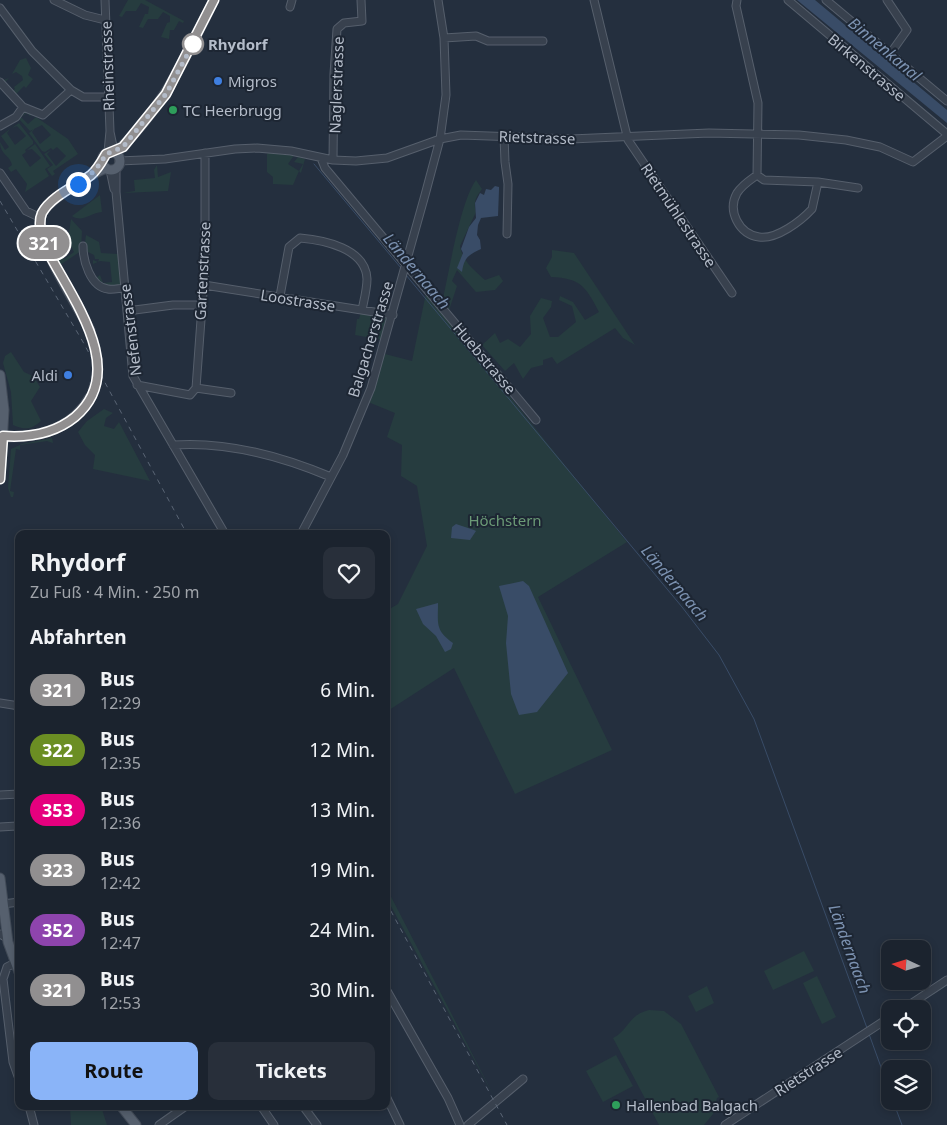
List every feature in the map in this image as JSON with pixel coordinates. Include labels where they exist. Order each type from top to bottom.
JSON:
[{"type":"main road","points":[[90,330],[46,248],[41,233],[41,218],[47,207],[113,159],[166,94],[214,0]]},
{"type":"main road","points":[[0,376],[3,392],[3,436],[0,479]]},
{"type":"main road","points":[[3,436],[32,436],[55,430],[79,413],[90,397]]},
{"type":"main road","points":[[0,878],[4,936],[15,962]]},
{"type":"main road","points":[[124,1110],[136,1125]]},
{"type":"street","points":[[54,0],[85,15],[105,20]]},
{"type":"street","name":"Rheinstrasse","points":[[105,0],[108,98],[113,159]]},
{"type":"street","name":"Naglerstrasse","points":[[333,160],[334,74],[337,29],[344,23],[362,22],[361,0]]},
{"type":"street","name":"Balgacherstrasse","points":[[303,530],[354,430],[371,388],[407,265],[440,139],[446,90],[444,38],[438,0]]},
{"type":"street","points":[[594,0],[626,136]]},
{"type":"street","points":[[737,0],[736,6],[758,103],[757,175]]},
{"type":"street","name":"Birkenstrasse","points":[[788,0],[947,135]]},
{"type":"street","points":[[826,0],[947,101]]},
{"type":"street","points":[[887,0],[907,30],[890,54]]},
{"type":"street","points":[[0,8],[32,51],[71,90],[83,97],[108,98]]},
{"type":"street","points":[[444,38],[476,36],[488,41],[543,41]]},
{"type":"street","points":[[0,82],[23,107],[43,116],[71,90]]},
{"type":"street","points":[[0,126],[16,117],[23,107]]},
{"type":"street","name":"Rietstrasse","points":[[113,159],[165,159],[235,149],[266,149],[291,150],[321,158],[356,161],[387,158],[440,139],[460,135],[571,140],[709,133],[830,137],[862,142],[885,149],[912,162],[947,135]]},
{"type":"street","points":[[504,136],[508,184],[507,234]]},
{"type":"street","name":"Rietmühlestrasse","points":[[626,136],[732,293]]},
{"type":"street","name":"Gartenstrasse","points":[[196,388],[204,285],[205,153]]},
{"type":"street","name":"Huebstrasse","points":[[321,158],[325,168],[536,420]]},
{"type":"street","name":"Nefenstrasse","points":[[113,159],[112,187],[116,192],[133,376],[224,530]]},
{"type":"street","points":[[0,172],[26,211],[41,218]]},
{"type":"street","points":[[757,175],[740,188],[735,198],[734,210],[742,229],[759,237],[773,236],[806,215],[815,203],[818,182]]},
{"type":"street","points":[[757,175],[764,180],[818,182],[858,188]]},
{"type":"street","points":[[280,296],[289,247],[300,238],[308,239],[339,246],[351,253],[359,261],[367,279],[362,310]]},
{"type":"street","points":[[83,246],[86,265],[102,286],[109,289],[125,288]]},
{"type":"street","name":"Loostrasse","points":[[204,285],[393,314]]},
{"type":"street","points":[[127,311],[173,305],[202,305]]},
{"type":"street","points":[[137,385],[190,395],[196,388],[231,392]]},
{"type":"street","points":[[173,445],[228,446],[301,464],[331,477]]},
{"type":"street","points":[[0,703],[15,705]]},
{"type":"street","points":[[0,795],[15,794]]},
{"type":"street","points":[[0,827],[15,826]]},
{"type":"street","points":[[3,904],[15,902]]},
{"type":"street","points":[[15,962],[7,967],[4,974],[3,1008],[15,1068]]},
{"type":"street","points":[[917,1000],[947,980]]},
{"type":"street","points":[[390,996],[448,1098],[460,1125]]},
{"type":"street","name":"Rietstrasse","points":[[725,1125],[881,1023]]},
{"type":"street","points":[[468,1125],[523,1079]]},
{"type":"street","points":[[390,1104],[400,1125]]},
{"type":"street","points":[[30,1110],[34,1125]]},
{"type":"street","points":[[160,1125],[168,1123],[182,1110]]},
{"type":"street","points":[[264,1110],[274,1125]]},
{"type":"street","points":[[306,1110],[317,1125]]},
{"type":"green space","points":[[128,0],[145,0],[184,21],[183,23],[179,21],[174,30],[170,30],[169,39],[161,37],[167,23],[170,22],[170,16],[163,12],[158,19],[148,19],[143,28],[139,27],[145,14],[148,14],[149,7],[141,3],[136,11],[126,11],[122,17],[119,16]]},
{"type":"green space","points":[[26,58],[31,68],[28,75],[33,79],[26,88],[24,86],[14,96],[1,81],[9,78],[5,82],[12,91],[15,89],[14,87],[23,80],[22,76],[16,72],[12,74],[20,60]]},
{"type":"green space","points":[[21,117],[28,124],[36,117],[68,139],[78,154],[53,171],[55,174],[52,176],[47,169],[53,165],[44,154],[51,150],[47,154],[56,166],[66,156],[57,147],[53,150],[51,148],[45,152],[42,151],[29,133],[34,129],[30,131],[19,119]],"holes":[[[42,125],[51,135],[40,144],[32,132]]]},
{"type":"green space","points":[[19,123],[33,141],[33,144],[25,150],[26,152],[22,155],[30,167],[41,158],[32,149],[27,150],[35,144],[50,166],[45,169],[49,176],[25,192],[27,184],[16,169],[11,172],[8,168],[12,165],[11,162],[0,146],[0,142],[5,150],[9,147],[1,136],[10,129],[7,133],[15,145],[26,136],[17,126],[12,128]]},
{"type":"green space","points":[[270,152],[295,154],[288,164],[299,171],[293,185],[273,184],[273,177],[267,172],[267,154]]},
{"type":"green space","points":[[298,157],[305,159],[301,173],[299,171],[303,164],[294,162]]},
{"type":"green space","points":[[157,165],[158,177],[171,172],[168,191],[123,193],[135,191],[134,180],[155,178],[154,170]]},
{"type":"green space","points":[[476,180],[482,189],[476,200],[476,212],[460,246],[461,252],[469,265],[485,280],[499,275],[503,281],[495,290],[476,292],[457,270],[452,281],[457,286],[449,310],[442,303],[460,221],[470,190]]},
{"type":"green space","points":[[100,195],[102,212],[83,218],[72,216]]},
{"type":"green space","points":[[71,219],[82,231],[81,251],[60,265],[53,254],[59,250],[64,259],[74,252],[68,240]]},
{"type":"green space","points":[[86,235],[99,242],[101,253],[118,254],[122,285],[108,285],[102,283],[96,278],[100,275],[103,283],[112,282],[110,262],[98,262],[99,259],[95,259],[94,255],[84,250]]},
{"type":"green space","points":[[552,250],[574,253],[635,345],[623,338],[615,328],[557,364],[552,357],[543,360],[543,365],[531,368],[523,379],[514,363],[505,371],[482,345],[495,333],[500,343],[508,339],[520,347],[531,334],[530,316],[541,298],[552,301],[551,307],[543,318],[550,337],[558,337],[576,322],[572,306],[559,300],[560,296],[573,302],[585,320],[599,312],[586,290],[576,282],[569,279],[551,277],[546,268],[552,257]]},
{"type":"green space","name":"Höchstern","points":[[426,293],[627,542],[538,597],[612,750],[515,794],[454,668],[390,709],[390,609],[398,604],[427,546],[417,486],[401,476],[402,445],[387,437],[395,413],[368,402],[385,354],[412,361]]},
{"type":"green space","points":[[361,312],[388,317],[383,340],[355,335],[357,319],[359,319]]},
{"type":"green space","points":[[11,352],[24,372],[33,376],[40,387],[31,401],[41,421],[31,428],[21,428],[13,425],[11,392],[3,363],[5,356]]},
{"type":"green space","points":[[104,409],[113,413],[106,418],[104,426],[114,429],[119,422],[150,481],[93,469],[95,455],[85,445],[78,432],[87,421]]},
{"type":"green space","points":[[52,438],[53,443],[47,441],[20,445],[20,450],[16,449],[10,491],[14,492],[13,497],[11,497],[8,488],[11,449],[22,444]]},
{"type":"green space","points":[[390,895],[496,1100],[390,904]]},
{"type":"green space","points":[[804,951],[814,971],[773,990],[764,971]]},
{"type":"green space","points":[[817,976],[836,1017],[822,1024],[803,983]]},
{"type":"green space","points":[[707,986],[714,1003],[696,1012],[688,996]]},
{"type":"green space","points":[[649,1010],[664,1011],[681,1024],[719,1097],[717,1098],[713,1114],[704,1125],[659,1125],[613,1038],[637,1015]]},
{"type":"green space","points":[[616,1055],[633,1086],[603,1102],[586,1071]]},
{"type":"green space","points":[[70,1110],[102,1110],[107,1125],[71,1125]]},
{"type":"water","points":[[797,0],[815,0],[947,110],[947,123]]},
{"type":"water","points":[[495,186],[499,187],[498,216],[481,218],[477,235],[480,240],[481,249],[467,258],[462,272],[457,268],[463,253],[461,249],[469,227],[476,218],[475,203],[480,193],[484,195],[486,189],[491,190]]},
{"type":"water","points":[[456,524],[476,531],[470,540],[451,538],[452,527]]},
{"type":"water","points":[[523,581],[529,586],[568,673],[537,712],[519,715],[511,694],[506,643],[508,616],[499,586]]},
{"type":"water","points":[[438,603],[440,630],[453,643],[451,649],[445,652],[436,636],[423,624],[416,609]]},
{"type":"waterway","name":"Ländernaach","points":[[314,164],[401,268]]},
{"type":"waterway","name":"Ländernaach","points":[[406,275],[682,607],[719,655],[754,719],[867,1028]]},
{"type":"waterway","name":"Ländernaach","points":[[869,1034],[881,1067]]},
{"type":"waterway","name":"Ländernaach","points":[[896,1110],[902,1125]]},
{"type":"tunnel","points":[[90,330],[97,355],[95,380],[90,397]]},
{"type":"railway","points":[[0,201],[83,342],[185,530]]},
{"type":"railway","points":[[390,909],[507,1125]]},
{"type":"bus line","name":"321","points":[[0,479],[3,436],[32,436],[55,430],[71,420],[86,405],[97,370],[97,353],[94,340],[42,240],[40,226],[42,214],[47,207],[93,173],[96,167],[103,162],[106,154],[110,151],[116,152],[129,141],[173,83],[214,0]]},
{"type":"place","name":"Rhydorf","points":[[193,44]]},
{"type":"place","name":"Migros","points":[[218,81]]},
{"type":"place","name":"TC Heerbrugg","points":[[173,110]]},
{"type":"place","name":"Aldi","points":[[68,375]]},
{"type":"place","name":"Hallenbad Balgach","points":[[616,1105]]},
{"type":"route","points":[[78,184],[93,173],[96,167],[103,162],[106,154],[110,151],[116,152],[129,141],[166,94],[193,44]]},
{"type":"water label","name":"Binnenkanal","points":[[885,49]]}]
